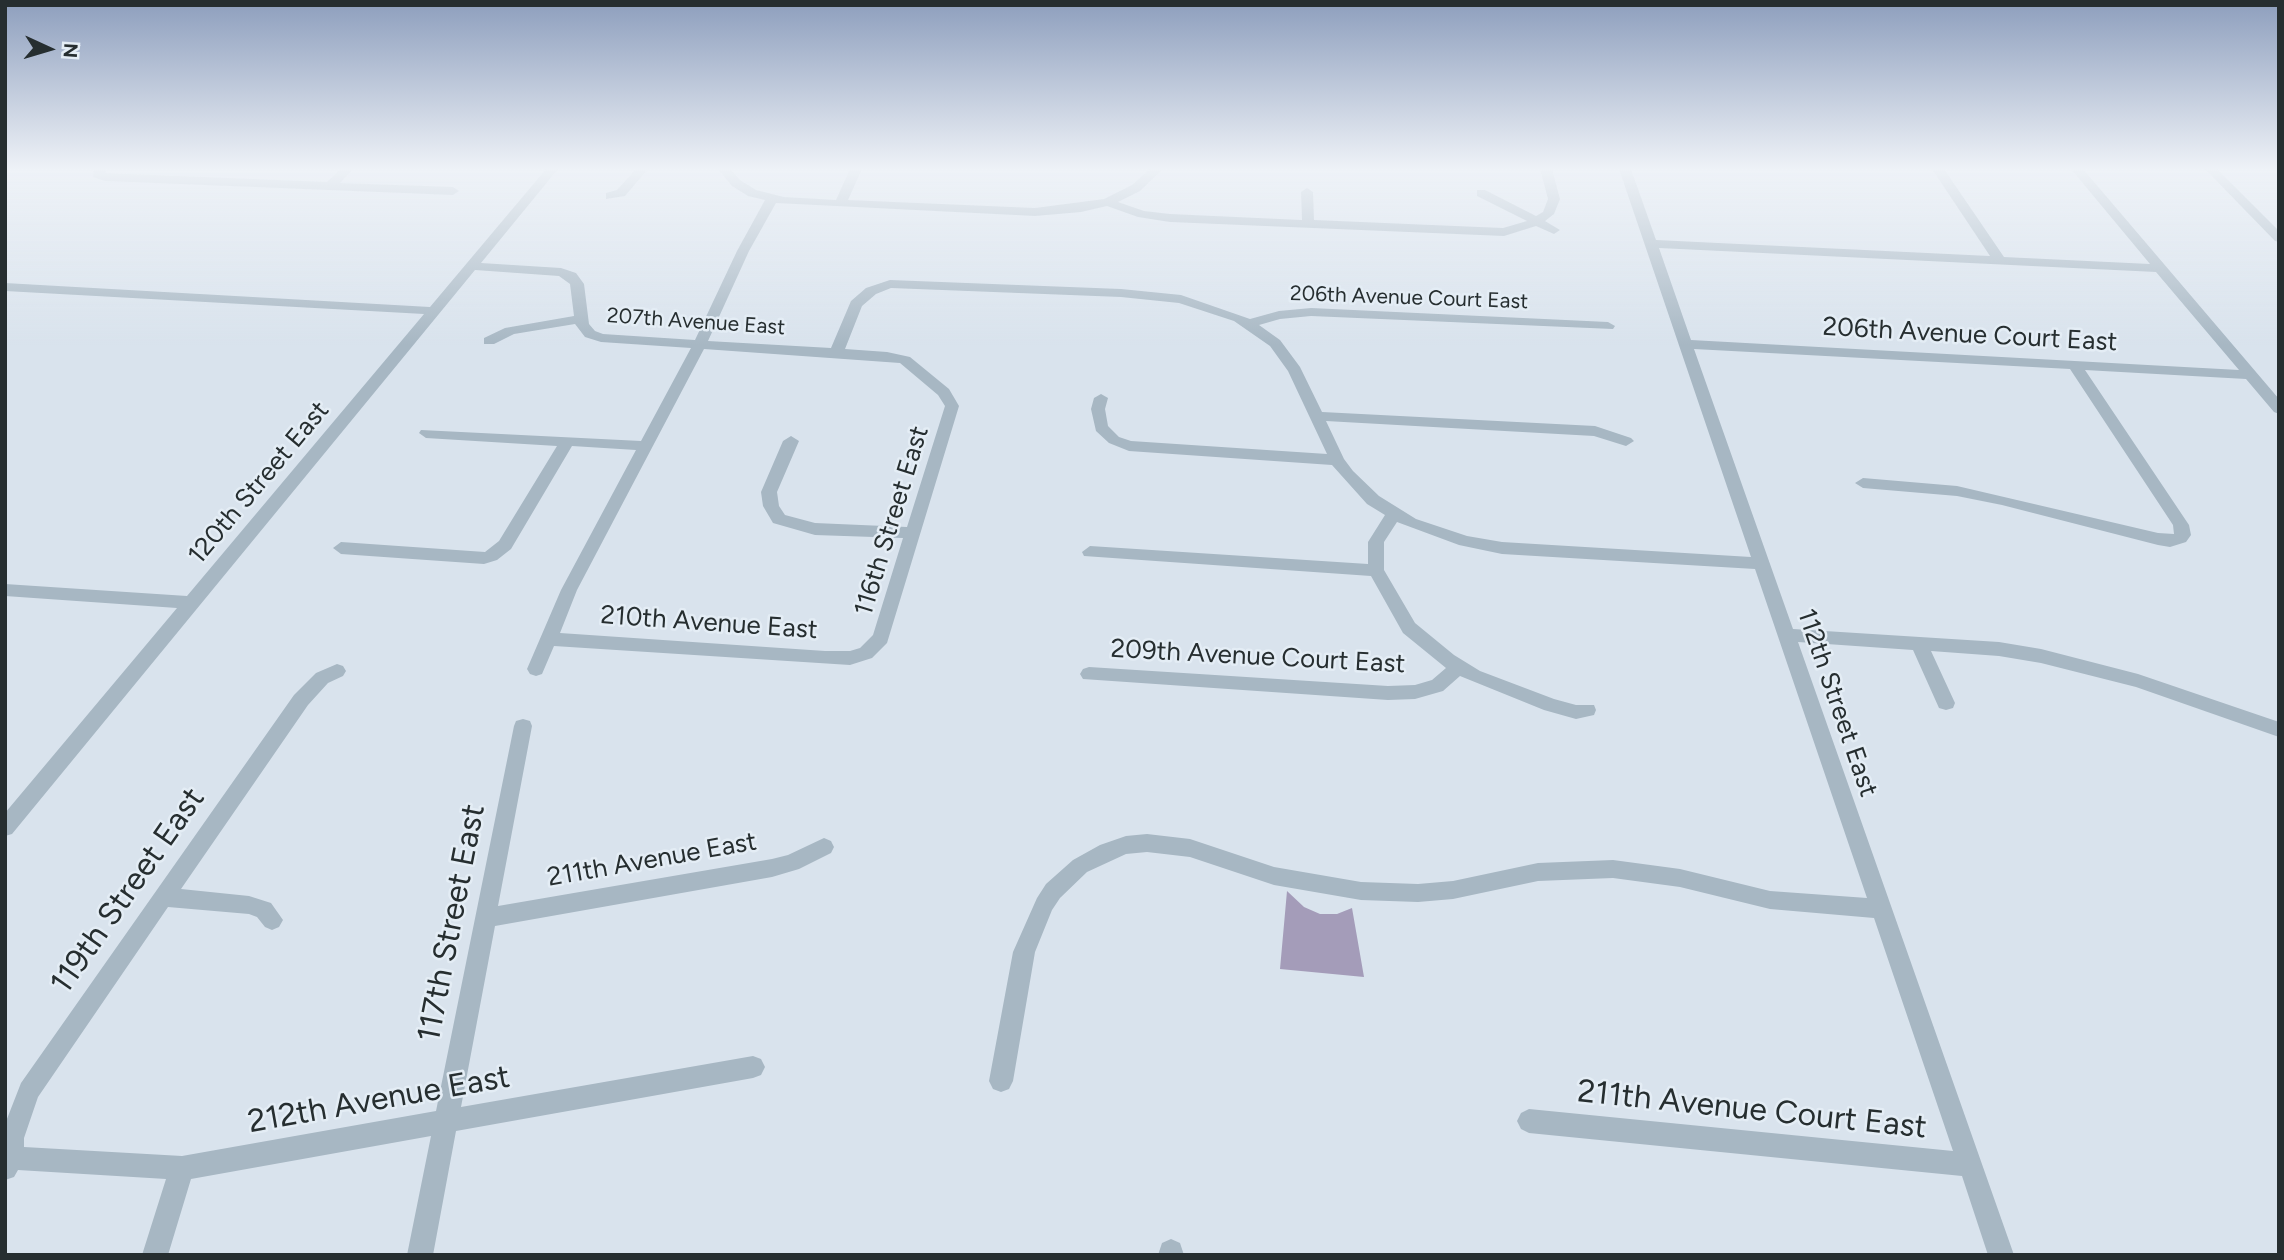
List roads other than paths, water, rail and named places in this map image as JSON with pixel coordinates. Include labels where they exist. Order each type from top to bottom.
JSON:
[{"type":"street","name":"120th Street East","points":[[5,828],[503,228]]},
{"type":"street","points":[[536,669],[564,600],[699,345],[756,228]]},
{"type":"street","points":[[1386,228],[1504,232],[1516,228]]},
{"type":"street","points":[[1550,228],[1554,230]]},
{"type":"street","name":"112th Street East","points":[[1646,228],[2001,1255]]},
{"type":"street","points":[[1978,228],[2000,261]]},
{"type":"street","points":[[2127,228],[2279,410]]},
{"type":"street","points":[[1652,244],[2161,268]]},
{"type":"street","name":"207th Avenue East","points":[[471,267],[567,274],[577,284],[581,319],[587,331],[601,338],[887,356],[905,360],[950,398]]},
{"type":"street","points":[[836,352],[856,304],[866,294],[881,287],[904,283],[1167,296],[1201,304],[1249,324],[1275,343],[1287,358],[1318,416],[1337,460],[1360,488],[1395,515],[1435,533],[1503,548],[1761,563]]},
{"type":"street","points":[[7,288],[434,311]]},
{"type":"street","name":"206th Avenue Court East","points":[[1249,324],[1279,315],[1311,312],[1608,326]]},
{"type":"street","points":[[489,341],[510,331],[581,319]]},
{"type":"street","name":"206th Avenue Court East","points":[[1686,344],[2250,375]]},
{"type":"street","points":[[1863,483],[1957,491],[2148,537],[2176,540],[2183,535],[2181,525],[2075,366]]},
{"type":"street","name":"116th Street East","points":[[866,653],[881,638],[951,411],[950,398]]},
{"type":"street","points":[[1101,398],[1098,409],[1101,428],[1114,440],[1129,446],[1337,460]]},
{"type":"street","points":[[1318,416],[1595,431],[1626,441]]},
{"type":"street","points":[[426,433],[645,446]]},
{"type":"street","points":[[791,441],[769,492],[771,506],[779,519],[815,529],[915,533]]},
{"type":"street","points":[[341,548],[484,558],[491,556],[505,545],[566,443]]},
{"type":"street","points":[[1395,515],[1386,524],[1376,542],[1376,570],[1409,628],[1458,667],[1551,705],[1576,712],[1587,710]]},
{"type":"street","points":[[1090,552],[1376,570]]},
{"type":"street","points":[[5,590],[191,603]]},
{"type":"street","points":[[1786,635],[2017,652],[2091,668],[2279,730]]},
{"type":"street","name":"210th Avenue East","points":[[548,639],[825,658],[850,658],[866,653]]},
{"type":"street","points":[[1920,644],[1946,703]]},
{"type":"street","name":"209th Avenue Court East","points":[[1089,674],[1388,694],[1427,690],[1444,682],[1458,667]]},
{"type":"street","name":"119th Street East","points":[[9,1163],[12,1138],[29,1091],[300,700],[322,678],[337,671]]},
{"type":"street","name":"117th Street East","points":[[420,1255],[523,726]]},
{"type":"street","points":[[1001,1081],[1029,937],[1052,891],[1094,857],[1126,845],[1168,845],[1211,854],[1274,876],[1326,887],[1386,892],[1453,890],[1538,872],[1614,869],[1680,878],[1770,900],[1881,909]]},
{"type":"street","name":"211th Avenue East","points":[[486,919],[518,911],[772,868],[792,863],[824,847]]},
{"type":"street","points":[[163,897],[249,905],[264,910],[272,920]]},
{"type":"street","name":"212th Avenue East","points":[[9,1163],[182,1168],[753,1067]]},
{"type":"street","name":"211th Avenue Court East","points":[[1529,1121],[1969,1165]]},
{"type":"street","points":[[155,1255],[182,1168]]}]
